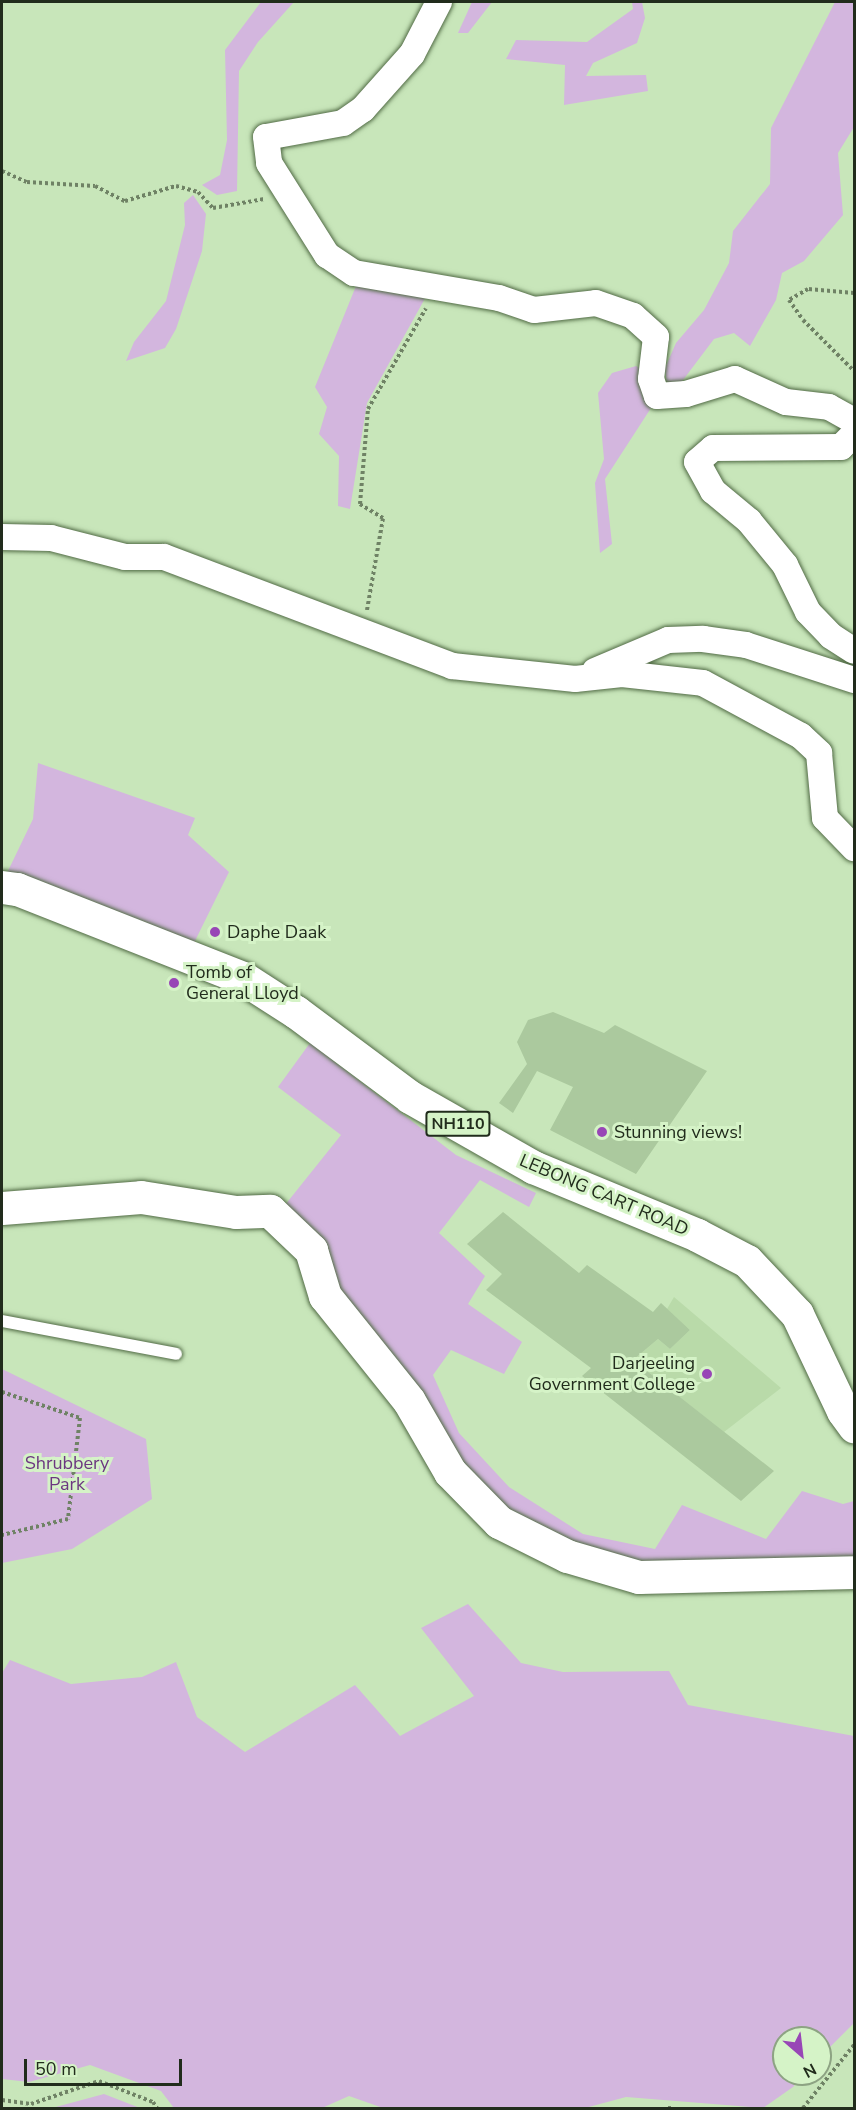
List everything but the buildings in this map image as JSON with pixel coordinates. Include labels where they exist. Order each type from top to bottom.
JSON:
[{"type":"main road","name":"LEBONG CART ROAD","points":[[2,887],[16,889],[243,978],[296,1012],[410,1096],[533,1167],[698,1235],[747,1261],[797,1314],[843,1411],[855,1426]]},
{"type":"main road","points":[[2,1208],[141,1197],[236,1212],[270,1211],[311,1250],[325,1296],[409,1401],[450,1472],[499,1522],[567,1556],[639,1577],[855,1572]]},
{"type":"street","points":[[439,2],[412,54],[363,109],[344,123],[266,136],[269,163],[327,255],[354,273],[499,298],[534,310],[596,303],[633,315],[656,337],[651,379],[657,396],[686,394],[735,379],[786,402],[829,407],[855,421]]},
{"type":"street","points":[[855,434],[841,447],[713,448],[697,462],[713,491],[749,521],[785,565],[808,612],[831,636],[855,651]]},
{"type":"street","points":[[2,537],[51,538],[124,557],[164,557],[361,634],[452,666],[575,679],[622,674],[703,683],[792,731],[819,753],[825,818],[855,848]]},
{"type":"street","points":[[575,679],[668,640],[704,639],[746,645],[855,680]]},
{"type":"lane","points":[[2,1321],[176,1354]]},
{"type":"path","points":[[2,171],[27,182],[95,186],[125,201],[176,186],[198,192],[213,208],[259,198],[292,202]]},
{"type":"path","points":[[361,634],[383,518],[360,504],[368,409],[422,319],[436,286]]},
{"type":"path","points":[[855,293],[808,289],[789,300],[803,320],[855,371]]},
{"type":"path","points":[[2,1392],[80,1418],[68,1519],[2,1535]]},
{"type":"path","points":[[803,2109],[855,2045]]},
{"type":"path","points":[[2,2100],[31,2104],[99,2081],[153,2102],[157,2109]]},
{"type":"path","points":[[668,2109],[673,2109]]},
{"type":"shaded area","name":"Darjeeling Government College","points":[[674,1297],[781,1388],[724,1432],[633,1360],[658,1339],[670,1349],[690,1330],[667,1309]]},
{"type":"green space","points":[[261,2],[294,2],[258,42],[239,71],[237,191],[217,195],[202,185],[220,175],[227,140],[225,50]]},
{"type":"green space","points":[[472,2],[492,2],[468,33],[458,33]]},
{"type":"green space","points":[[632,2],[642,2],[645,18],[637,43],[593,63],[586,76],[646,75],[648,91],[564,105],[565,65],[506,59],[516,40],[587,42],[633,9]]},
{"type":"green space","points":[[835,2],[854,2],[854,127],[838,153],[843,215],[804,261],[782,273],[776,300],[750,346],[734,333],[714,339],[680,384],[667,385],[665,368],[676,343],[704,310],[729,263],[733,231],[770,184],[771,128]]},
{"type":"green space","points":[[193,195],[206,214],[202,251],[176,329],[165,348],[126,361],[134,342],[166,301],[185,225],[184,203]]},
{"type":"green space","points":[[356,286],[428,293],[367,403],[350,509],[338,506],[339,456],[319,434],[327,407],[315,387]]},
{"type":"green space","points":[[636,366],[648,374],[651,408],[605,479],[612,544],[600,553],[595,483],[604,459],[598,393],[612,373]]},
{"type":"green space","points":[[38,763],[195,818],[188,835],[229,872],[193,945],[7,873],[33,819]]},
{"type":"green space","points":[[310,1043],[456,1155],[536,1193],[529,1207],[480,1180],[439,1233],[485,1276],[468,1304],[522,1342],[504,1374],[451,1350],[433,1375],[459,1433],[509,1487],[583,1534],[655,1549],[682,1505],[766,1539],[802,1491],[843,1504],[854,1501],[854,1563],[642,1571],[502,1512],[370,1345],[285,1205],[341,1135],[278,1087]]},
{"type":"green space","name":"Shrubbery Park","points":[[2,1369],[146,1439],[152,1499],[72,1549],[2,1563]]},
{"type":"green space","points":[[468,1604],[521,1663],[563,1672],[669,1671],[688,1705],[854,1736],[854,2023],[832,2045],[832,2026],[772,2026],[772,2086],[794,2086],[763,2108],[626,2097],[585,2108],[383,2108],[349,2096],[322,2108],[174,2108],[161,2091],[90,2065],[29,2082],[2,2079],[2,1673],[10,1660],[71,1684],[142,1677],[176,1662],[197,1717],[245,1752],[355,1685],[400,1736],[474,1696],[421,1628]]},
{"type":"green space","points":[[104,2094],[140,2108],[52,2108]]},
{"type":"place","name":"Daphe Daak","points":[[215,932]]},
{"type":"place","name":"Tomb of General Lloyd","points":[[174,983]]},
{"type":"place","name":"Stunning views!","points":[[602,1132]]},
{"type":"place","name":"Darjeeling Government College","points":[[707,1374]]}]
